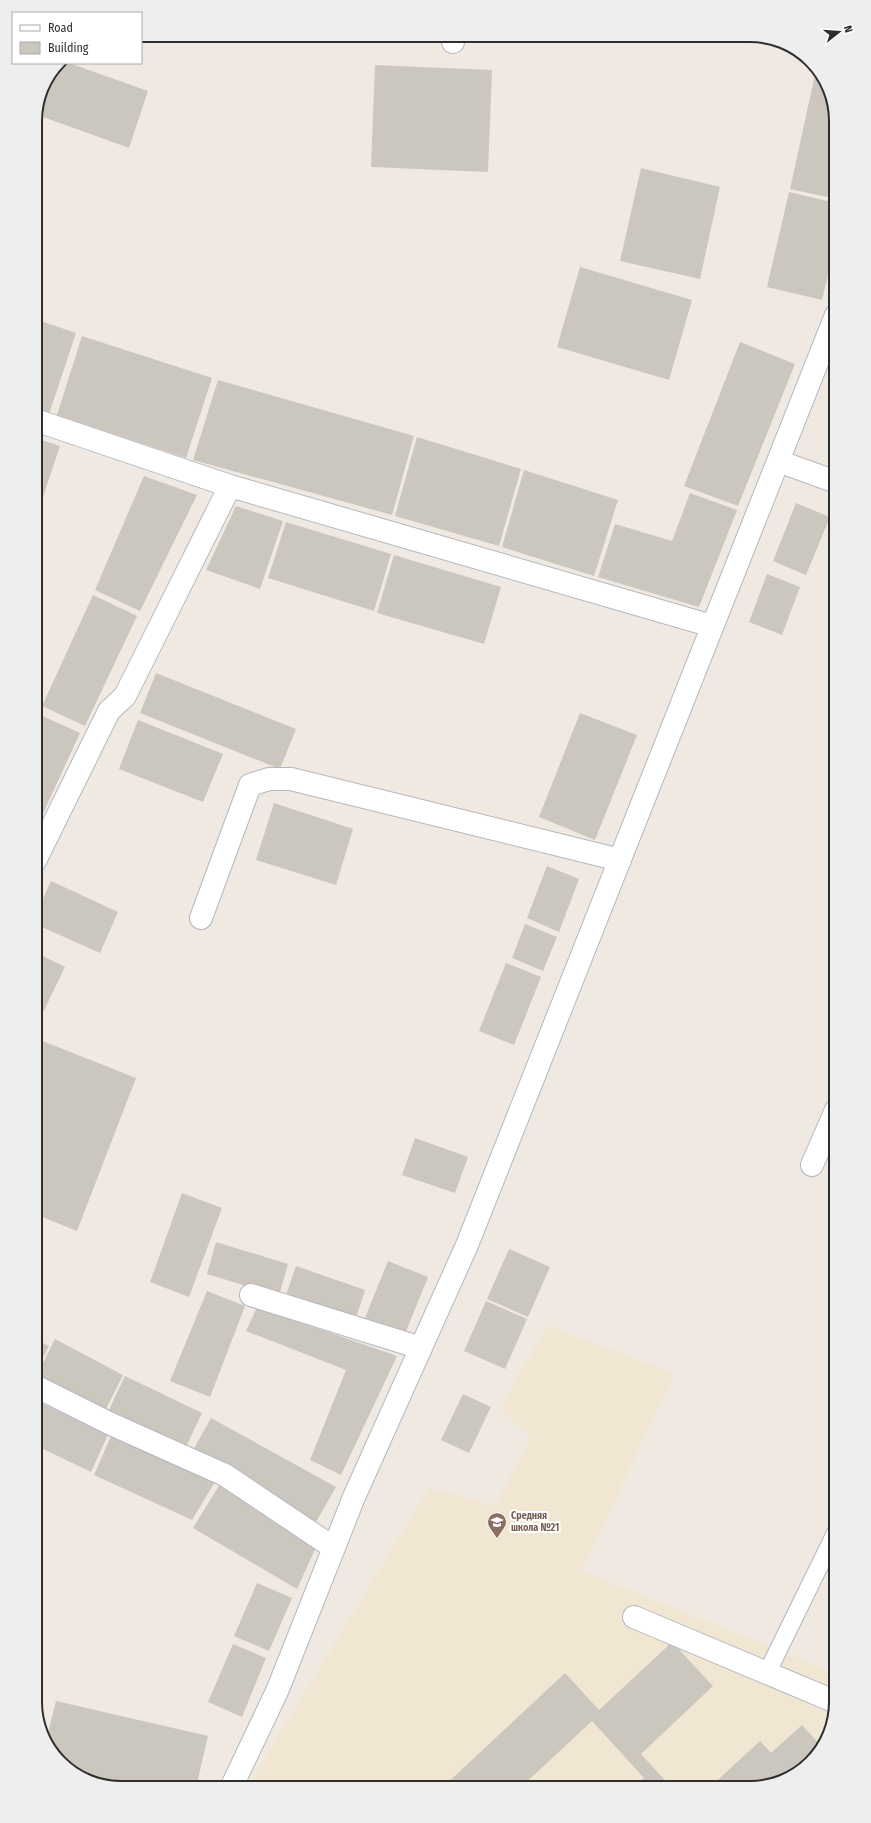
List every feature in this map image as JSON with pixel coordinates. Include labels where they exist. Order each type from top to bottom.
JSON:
[{"type":"street","points":[[234,1781],[278,1689],[354,1497],[467,1244],[829,333]]},
{"type":"street","points":[[42,422],[230,486],[712,626]]},
{"type":"street","points":[[778,461],[829,479]]},
{"type":"street","points":[[42,847],[109,711],[125,696],[230,486]]},
{"type":"street","points":[[201,918],[250,785],[269,779],[291,778],[620,860]]},
{"type":"street","points":[[812,1165],[829,1126]]},
{"type":"street","points":[[251,1295],[421,1348]]},
{"type":"street","points":[[42,1390],[111,1424],[225,1475],[334,1548]]},
{"type":"street","points":[[634,1617],[829,1699]]},
{"type":"lane","points":[[766,1673],[829,1546]]},
{"type":"shaded area","name":"Средняя школа №21","points":[[547,1326],[674,1373],[582,1571],[829,1670],[829,1702],[825,1728],[816,1746],[798,1765],[780,1775],[771,1778],[750,1781],[251,1781],[429,1488],[495,1506],[531,1437],[500,1409]]},
{"type":"building","points":[[66,64],[72,64],[148,91],[129,148],[42,117],[46,95],[55,77]]},
{"type":"building","points":[[375,65],[492,70],[488,172],[371,167]]},
{"type":"building","points":[[815,76],[825,95],[828,110],[829,197],[790,189]]},
{"type":"building","points":[[641,168],[720,187],[700,279],[620,261]]},
{"type":"building","points":[[789,192],[829,201],[829,271],[822,300],[767,287]]},
{"type":"building","points":[[580,267],[692,300],[669,380],[557,347]]},
{"type":"building","points":[[42,321],[76,333],[49,414],[42,412]]},
{"type":"building","points":[[82,336],[212,378],[186,458],[57,415]]},
{"type":"building","points":[[740,342],[795,364],[738,506],[684,486]]},
{"type":"building","points":[[218,380],[414,436],[392,515],[193,460]]},
{"type":"building","points":[[417,437],[521,469],[499,546],[395,516]]},
{"type":"building","points":[[42,440],[60,446],[42,500]]},
{"type":"building","points":[[524,470],[618,500],[594,576],[502,547]]},
{"type":"building","points":[[144,476],[197,495],[140,611],[95,590]]},
{"type":"building","points":[[690,493],[737,510],[699,607],[598,577],[615,524],[672,541]]},
{"type":"building","points":[[796,503],[829,517],[806,575],[773,561]]},
{"type":"building","points":[[236,506],[283,521],[260,589],[206,570]]},
{"type":"building","points":[[286,522],[391,554],[374,611],[268,578]]},
{"type":"building","points":[[394,555],[501,587],[484,644],[377,613]]},
{"type":"building","points":[[767,574],[800,587],[782,635],[749,622]]},
{"type":"building","points":[[93,595],[137,616],[85,726],[42,706]]},
{"type":"building","points":[[156,673],[296,729],[280,769],[140,713]]},
{"type":"building","points":[[580,713],[637,735],[595,840],[539,817]]},
{"type":"building","points":[[42,716],[80,733],[42,816]]},
{"type":"building","points":[[138,720],[223,754],[203,802],[119,769]]},
{"type":"building","points":[[274,803],[353,829],[336,885],[256,860]]},
{"type":"building","points":[[547,866],[579,879],[559,932],[527,918]]},
{"type":"building","points":[[51,881],[118,912],[100,953],[42,927],[42,901]]},
{"type":"building","points":[[525,924],[557,937],[543,971],[512,958]]},
{"type":"building","points":[[42,956],[65,967],[42,1015]]},
{"type":"building","points":[[506,963],[541,977],[514,1045],[479,1031]]},
{"type":"building","points":[[42,1041],[136,1078],[77,1231],[42,1217]]},
{"type":"building","points":[[415,1138],[468,1157],[455,1193],[402,1175]]},
{"type":"building","points":[[182,1193],[222,1208],[189,1297],[150,1282]]},
{"type":"building","points":[[216,1242],[288,1264],[279,1296],[207,1274]]},
{"type":"building","points":[[509,1249],[550,1267],[528,1317],[487,1299]]},
{"type":"building","points":[[388,1261],[428,1277],[403,1339],[363,1323]]},
{"type":"building","points":[[296,1266],[365,1290],[355,1321],[285,1298]]},
{"type":"building","points":[[207,1291],[245,1306],[210,1397],[170,1381]]},
{"type":"building","points":[[486,1301],[527,1319],[505,1369],[464,1351]]},
{"type":"building","points":[[257,1307],[397,1356],[341,1475],[310,1460],[346,1370],[246,1331]]},
{"type":"building","points":[[55,1339],[123,1375],[104,1413],[42,1382],[42,1365]]},
{"type":"building","points":[[42,1342],[49,1346],[42,1360]]},
{"type":"building","points":[[125,1376],[202,1413],[184,1451],[107,1414]]},
{"type":"building","points":[[463,1394],[491,1407],[469,1453],[441,1440]]},
{"type":"building","points":[[42,1403],[108,1435],[91,1472],[42,1448]]},
{"type":"building","points":[[211,1418],[336,1487],[316,1522],[192,1452]]},
{"type":"building","points":[[111,1436],[215,1482],[192,1520],[94,1475]]},
{"type":"building","points":[[220,1484],[317,1545],[297,1589],[193,1528]]},
{"type":"building","points":[[257,1583],[292,1598],[269,1651],[234,1636]]},
{"type":"building","points":[[672,1642],[713,1686],[641,1754],[666,1781],[641,1781],[644,1778],[592,1721],[528,1781],[449,1781],[565,1673],[599,1710]]},
{"type":"building","points":[[233,1644],[266,1658],[242,1717],[208,1702]]},
{"type":"building","points":[[56,1701],[208,1736],[198,1781],[116,1781],[91,1775],[73,1765],[58,1750],[48,1732]]},
{"type":"building","points":[[802,1725],[818,1743],[798,1765],[780,1775],[761,1780],[717,1781],[760,1741],[771,1753]]},
{"type":"place","name":"Средняя школа №21","points":[[497,1539]]}]
